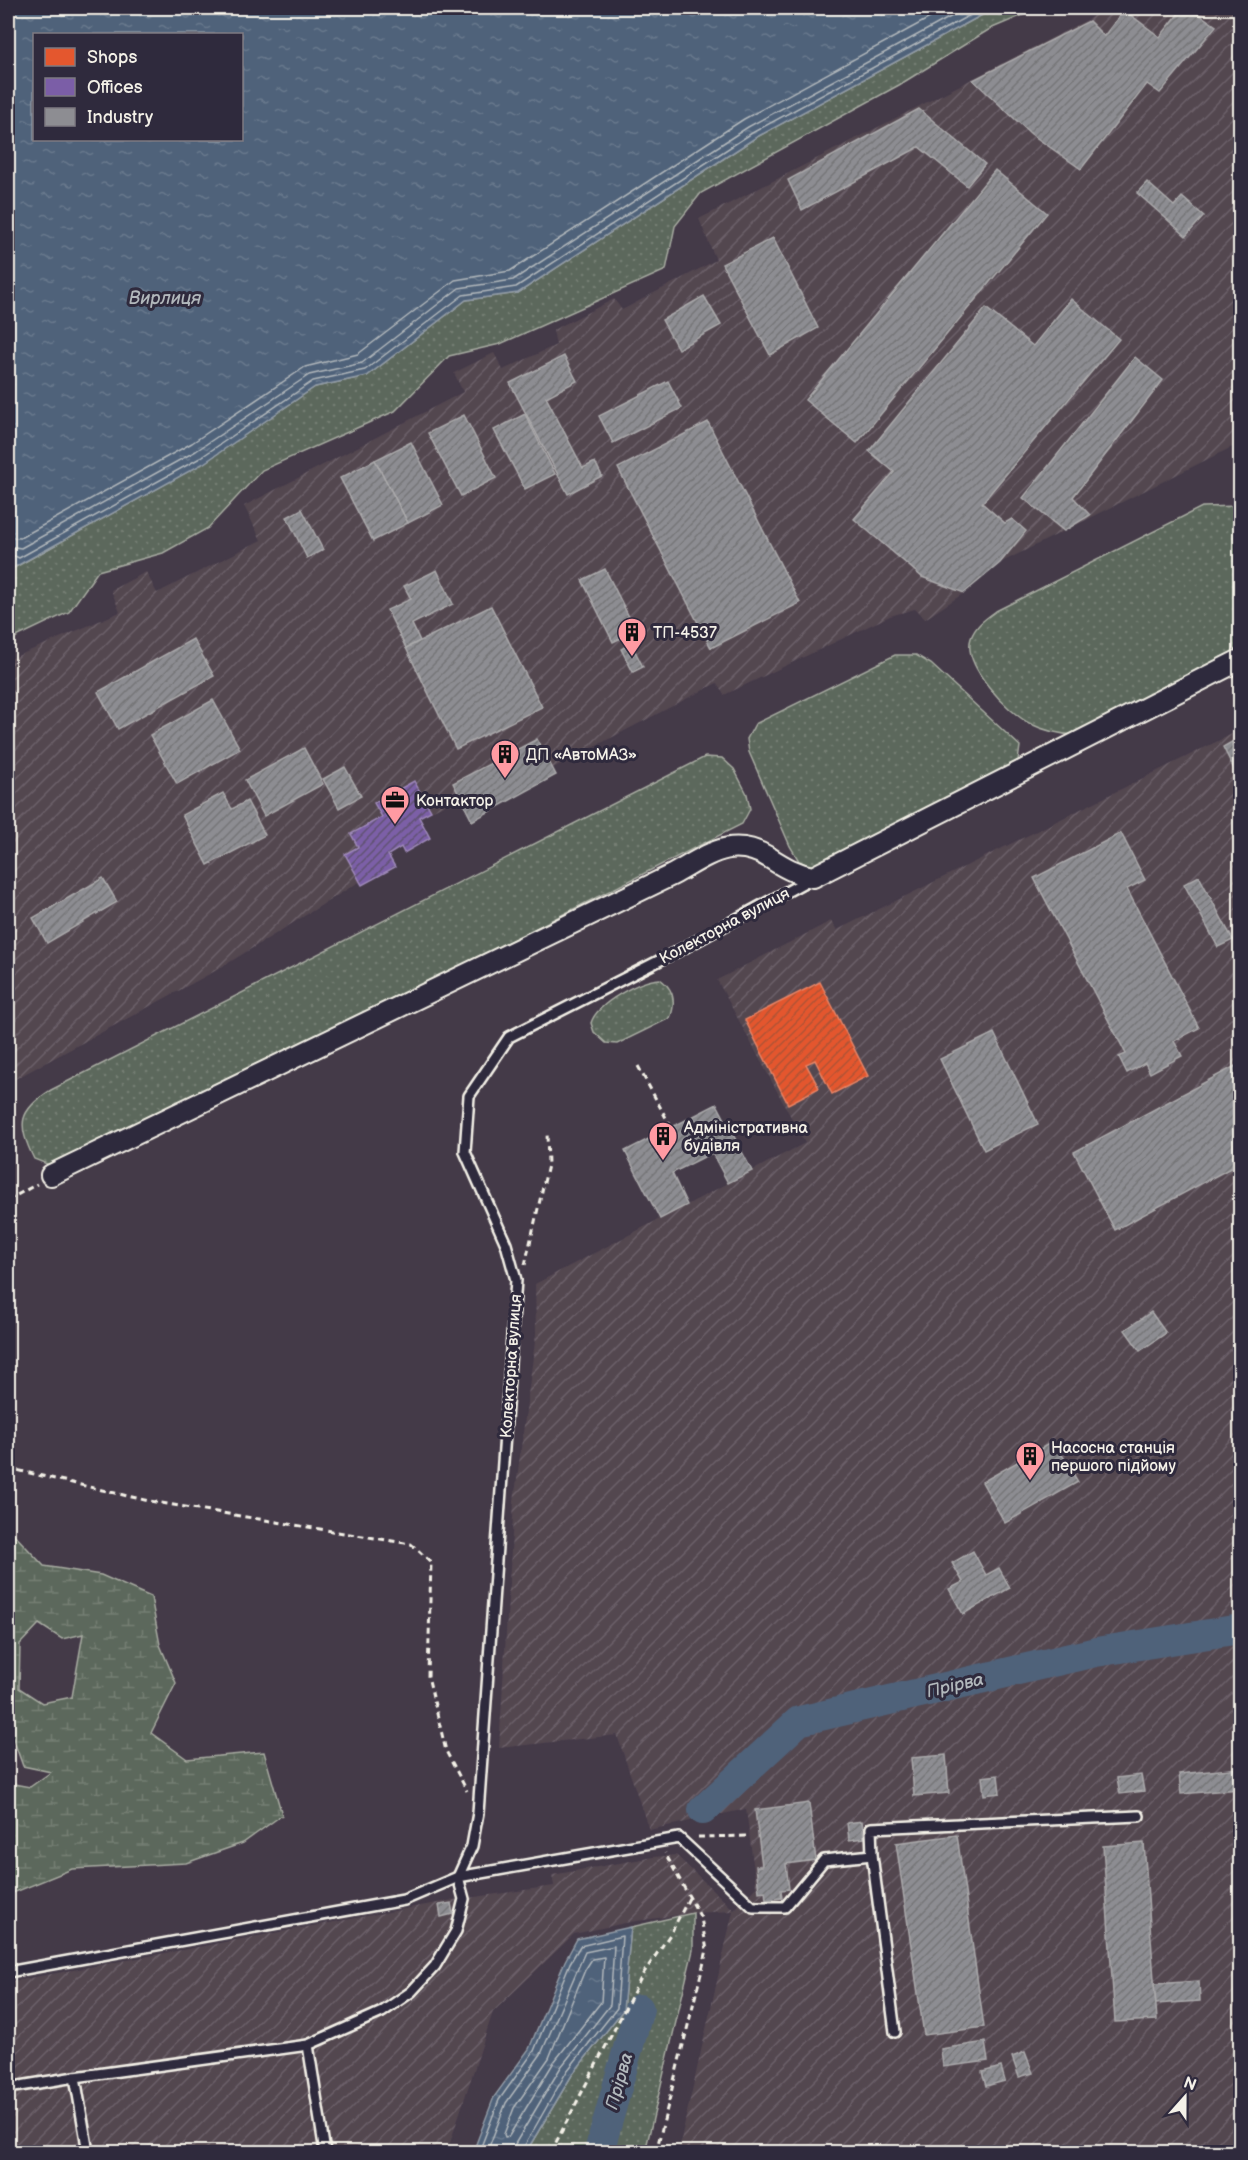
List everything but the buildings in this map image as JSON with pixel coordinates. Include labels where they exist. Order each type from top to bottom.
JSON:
[{"type":"street","name":"Колекторна вулиця","points":[[51,1175],[723,848],[737,845],[751,849],[782,867],[813,877],[1240,660]]},
{"type":"lane","name":"Колекторна вулиця","points":[[458,1876],[472,1846],[478,1813],[516,1280],[506,1244],[465,1152],[469,1096],[509,1037],[682,949],[813,877]]},
{"type":"lane","points":[[895,2032],[872,1855],[870,1830],[873,1826],[1139,1816]]},
{"type":"lane","points":[[8,1972],[404,1900],[458,1876],[679,1838],[744,1899],[759,1909],[785,1907],[824,1860],[872,1855]]},
{"type":"lane","points":[[8,2088],[308,2045],[382,2012],[411,1992],[435,1966],[456,1931],[464,1899],[458,1876]]},
{"type":"lane","points":[[308,2045],[325,2152]]},
{"type":"lane","points":[[75,2077],[88,2152]]},
{"type":"path","points":[[638,1066],[671,1127]]},
{"type":"path","points":[[516,1280],[527,1263],[548,1165],[547,1132]]},
{"type":"path","points":[[8,1200],[51,1175]]},
{"type":"path","points":[[8,1468],[149,1501],[411,1544],[431,1562],[428,1676],[446,1751],[478,1813]]},
{"type":"path","points":[[679,1838],[750,1836]]},
{"type":"path","points":[[656,2152],[707,1950],[701,1918],[690,1895],[657,1841]]},
{"type":"path","points":[[551,2152],[643,1974],[671,1932],[690,1895]]},
{"type":"shaded area","points":[[1104,8],[1240,8],[1240,443],[1000,563],[964,593],[925,619],[915,609],[890,616],[724,695],[717,683],[553,768],[556,775],[472,821],[460,797],[419,817],[430,838],[404,853],[401,847],[388,854],[395,867],[362,885],[359,882],[217,970],[8,1083],[8,660],[120,612],[111,590],[146,572],[157,593],[261,540],[244,506],[463,392],[454,373],[494,353],[503,370],[556,345],[553,330],[614,299],[622,310],[716,260],[699,219],[1087,20]]},
{"type":"shaded area","points":[[1240,730],[1240,2152],[678,2152],[733,1911],[693,1913],[630,1922],[574,1934],[493,2012],[447,2152],[8,2152],[8,1982],[453,1900],[554,1886],[552,1875],[653,1857],[676,1855],[734,1910],[756,1887],[746,1809],[649,1830],[617,1735],[499,1748],[514,1501],[536,1334],[535,1284],[805,1143],[717,980],[831,921],[837,930]]},
{"type":"green space","points":[[995,8],[1040,8],[990,29],[899,85],[701,193],[675,226],[666,270],[500,344],[449,356],[395,411],[262,470],[208,528],[163,553],[98,571],[69,612],[8,641],[8,553],[14,568],[203,463],[315,387],[367,376],[466,300],[518,293],[755,138]]},
{"type":"green space","points":[[1240,506],[1240,651],[1075,735],[1047,730],[1021,718],[1000,699],[980,674],[970,649],[971,638],[978,626],[996,611],[1202,507]]},
{"type":"green space","points":[[895,655],[916,655],[931,664],[1020,746],[1018,761],[813,867],[799,861],[790,846],[749,752],[747,739],[755,724]]},
{"type":"green space","points":[[705,757],[722,758],[734,769],[747,794],[750,809],[742,824],[88,1154],[52,1166],[34,1159],[25,1136],[24,1119],[32,1105],[51,1090]]},
{"type":"green space","points":[[660,979],[671,992],[673,1007],[670,1018],[617,1044],[606,1043],[594,1032],[591,1023],[595,1015],[610,1001],[642,983]]},
{"type":"green space","points":[[8,1528],[44,1566],[101,1575],[151,1597],[160,1645],[176,1683],[151,1733],[187,1759],[264,1752],[282,1815],[243,1843],[186,1863],[72,1869],[8,1895],[8,1783],[30,1787],[51,1772],[23,1766],[11,1733],[8,1735]],"holes":[[[39,1624],[62,1639],[83,1634],[72,1697],[42,1703],[19,1688],[20,1644]]]},
{"type":"green space","points":[[693,1913],[693,1950],[645,2152],[526,2152],[572,2075],[623,2010],[631,1927]]},
{"type":"water","name":"Вирлиця","points":[[8,8],[995,8],[755,138],[518,293],[466,300],[367,376],[315,387],[204,463],[13,568],[8,553]]},
{"type":"water","points":[[631,1927],[623,2010],[572,2075],[526,2152],[473,2152],[494,2097],[529,2049],[565,1961],[577,1939]]},
{"type":"waterway","name":"Прірва","points":[[703,1810],[799,1721],[1096,1652],[1240,1629]]},
{"type":"waterway","name":"Прірва","points":[[599,2152],[639,2009]]},
{"type":"place","name":"ТП-4537","points":[[632,658]]},
{"type":"place","name":"ДП «АвтоМАЗ»","points":[[505,780]]},
{"type":"place","name":"Контактор","points":[[395,826]]},
{"type":"place","name":"Адміністративна будівля","points":[[663,1162]]},
{"type":"place","name":"Насосна станція першого підйому","points":[[1030,1482]]}]
